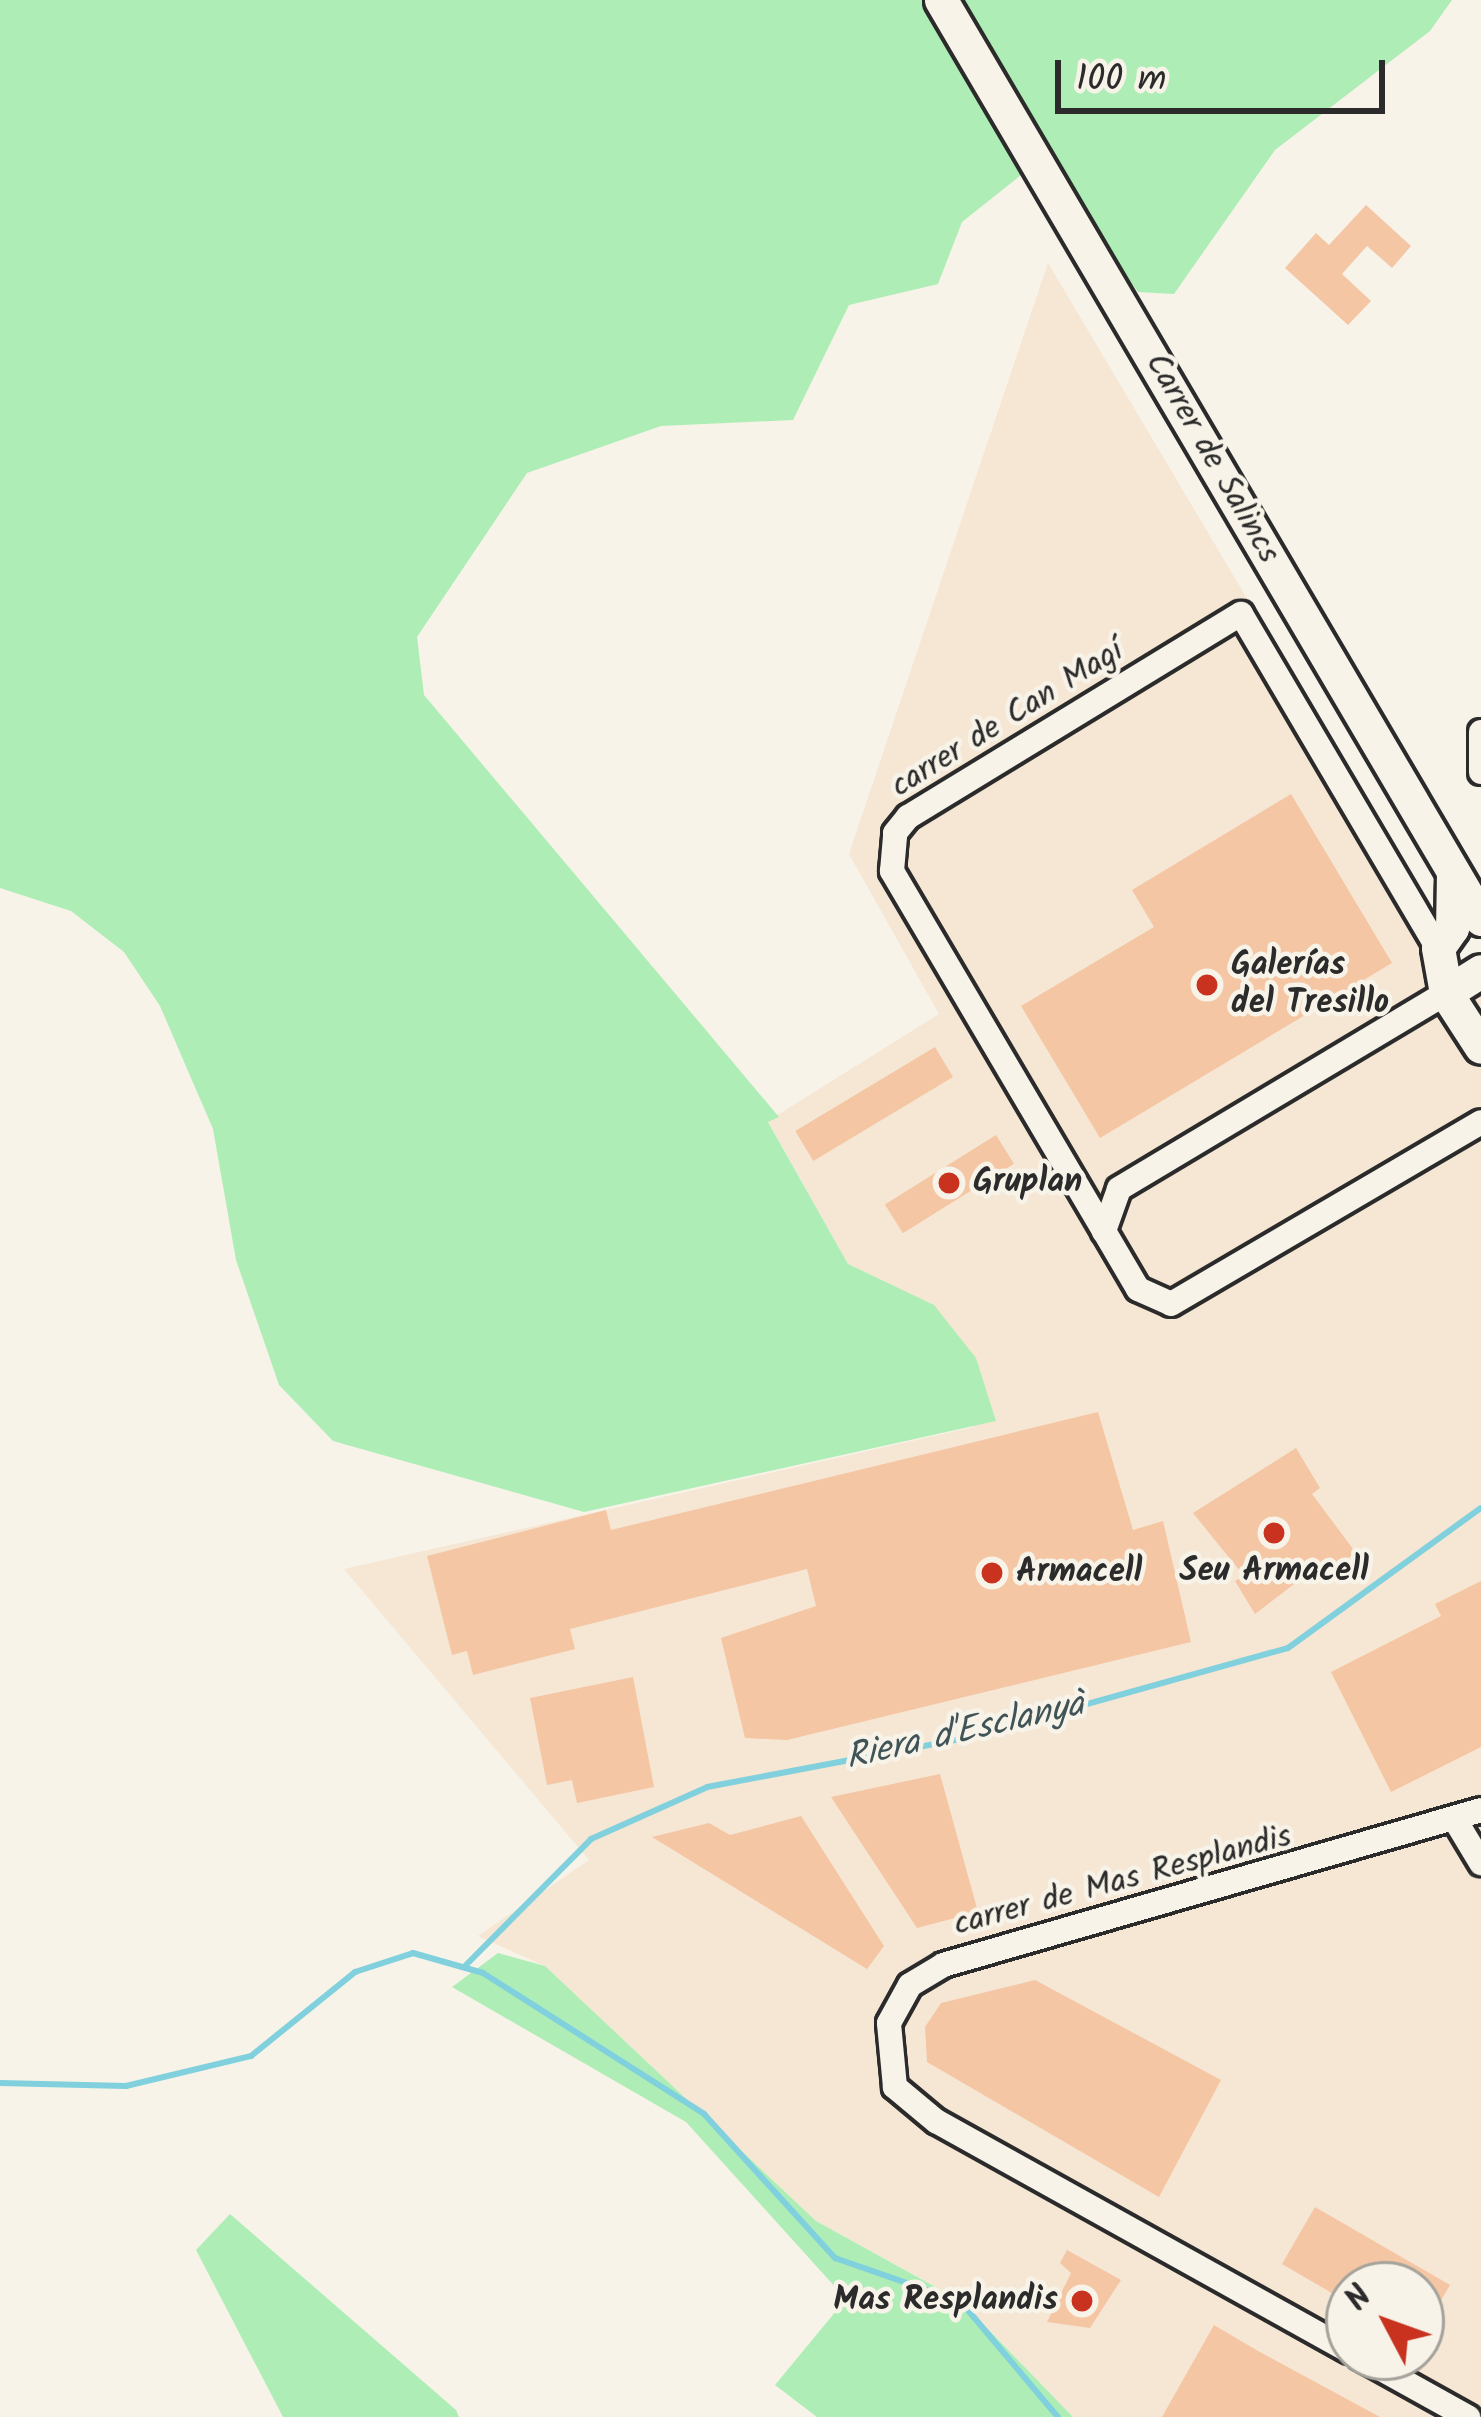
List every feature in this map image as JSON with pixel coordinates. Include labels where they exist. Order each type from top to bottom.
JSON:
[{"type":"main road","name":"Carrer de Salincs","points":[[941,0],[1465,884],[1481,919]]},
{"type":"main road","points":[[1465,884],[1452,928],[1438,948],[1446,993],[1481,1047]]},
{"type":"main road","points":[[1446,993],[1481,971]]},
{"type":"street","name":"Carrer de Salincs","points":[[1240,614],[1438,948]]},
{"type":"street","name":"carrer de Can Magí","points":[[1240,614],[895,832],[892,871],[1138,1289],[1171,1304],[1481,1122]]},
{"type":"street","points":[[1481,732],[1481,772]]},
{"type":"street","points":[[1069,1168],[1092,1185],[1129,1184],[1446,993]]},
{"type":"street","points":[[1104,1231],[1129,1184]]},
{"type":"street","name":"carrer de Mas Resplandis","points":[[1325,2338],[937,2122],[896,2086],[889,2023],[910,1985],[943,1965],[1457,1823],[1481,1810]]},
{"type":"street","points":[[1457,1823],[1481,1863]]},
{"type":"street","points":[[1403,2381],[1468,2417]]},
{"type":"shaded area","points":[[1048,263],[1481,993],[1481,2417],[1073,2417],[962,2301],[816,2221],[545,1966],[478,1936],[589,1860],[344,1569],[974,1427],[934,1306],[848,1264],[768,1121],[939,1014],[849,854]]},
{"type":"green space","points":[[0,0],[1452,0],[1430,31],[1275,150],[1174,294],[1138,292],[1040,160],[962,222],[938,284],[849,305],[793,420],[661,426],[527,473],[417,637],[424,695],[779,1117],[768,1122],[848,1264],[934,1305],[976,1358],[996,1421],[584,1512],[333,1441],[279,1385],[236,1260],[213,1129],[160,1006],[124,952],[71,911],[0,888]]},
{"type":"green space","points":[[498,1953],[545,1966],[816,2221],[961,2301],[1073,2417],[817,2417],[775,2385],[846,2299],[686,2122],[452,1987]]},
{"type":"green space","points":[[230,2214],[459,2417],[283,2417],[196,2250]]},
{"type":"building","points":[[1366,205],[1411,246],[1392,268],[1367,246],[1342,274],[1371,301],[1348,325],[1285,268],[1316,233],[1329,245]]},
{"type":"building","name":"Galerías del Tresillo","points":[[1291,794],[1392,963],[1100,1138],[1021,1006],[1154,927],[1132,890]]},
{"type":"building","points":[[935,1047],[953,1077],[813,1161],[795,1131]]},
{"type":"building","name":"Gruplan","points":[[996,1135],[1014,1164],[903,1233],[885,1204]]},
{"type":"building","name":"Armacell","points":[[1098,1412],[1133,1530],[1163,1521],[1191,1642],[787,1740],[745,1738],[721,1638],[816,1606],[807,1569],[570,1629],[575,1649],[473,1675],[467,1651],[452,1655],[427,1556],[606,1510],[611,1530]]},
{"type":"building","name":"Seu Armacell","points":[[1296,1448],[1320,1488],[1312,1494],[1356,1553],[1324,1573],[1319,1565],[1255,1614],[1235,1581],[1244,1576],[1193,1513]]},
{"type":"building","points":[[1481,1581],[1481,1747],[1391,1792],[1331,1672],[1441,1616],[1435,1604]]},
{"type":"building","points":[[633,1677],[654,1787],[577,1803],[572,1780],[547,1785],[530,1698]]},
{"type":"building","points":[[940,1774],[978,1912],[917,1928],[831,1797]]},
{"type":"building","points":[[801,1816],[884,1946],[867,1969],[652,1837],[709,1823],[730,1835]]},
{"type":"building","points":[[1035,1980],[1221,2080],[1159,2197],[927,2062],[925,2027],[941,2003]]},
{"type":"building","points":[[1315,2207],[1408,2261],[1325,2261],[1325,2289],[1282,2264]]},
{"type":"building","name":"Mas Resplandis","points":[[1067,2250],[1121,2280],[1090,2328],[1047,2322],[1071,2273],[1060,2263]]},
{"type":"building","points":[[1214,2325],[1258,2351],[1380,2417],[1162,2417]]},
{"type":"waterway","name":"Riera d'Esclanyà","points":[[464,1967],[591,1839],[707,1787],[962,1739],[1288,1648],[1481,1508]]},
{"type":"waterway","points":[[0,2083],[126,2086],[251,2056],[355,1972],[413,1953],[483,1973],[704,2114],[835,2258],[961,2302],[1058,2417]]},
{"type":"place","name":"Galerías del Tresillo","points":[[1207,985]]},
{"type":"place","name":"Gruplan","points":[[949,1183]]},
{"type":"place","name":"Seu Armacell","points":[[1274,1533]]},
{"type":"place","name":"Armacell","points":[[992,1573]]},
{"type":"place","name":"Mas Resplandis","points":[[1082,2301]]}]
